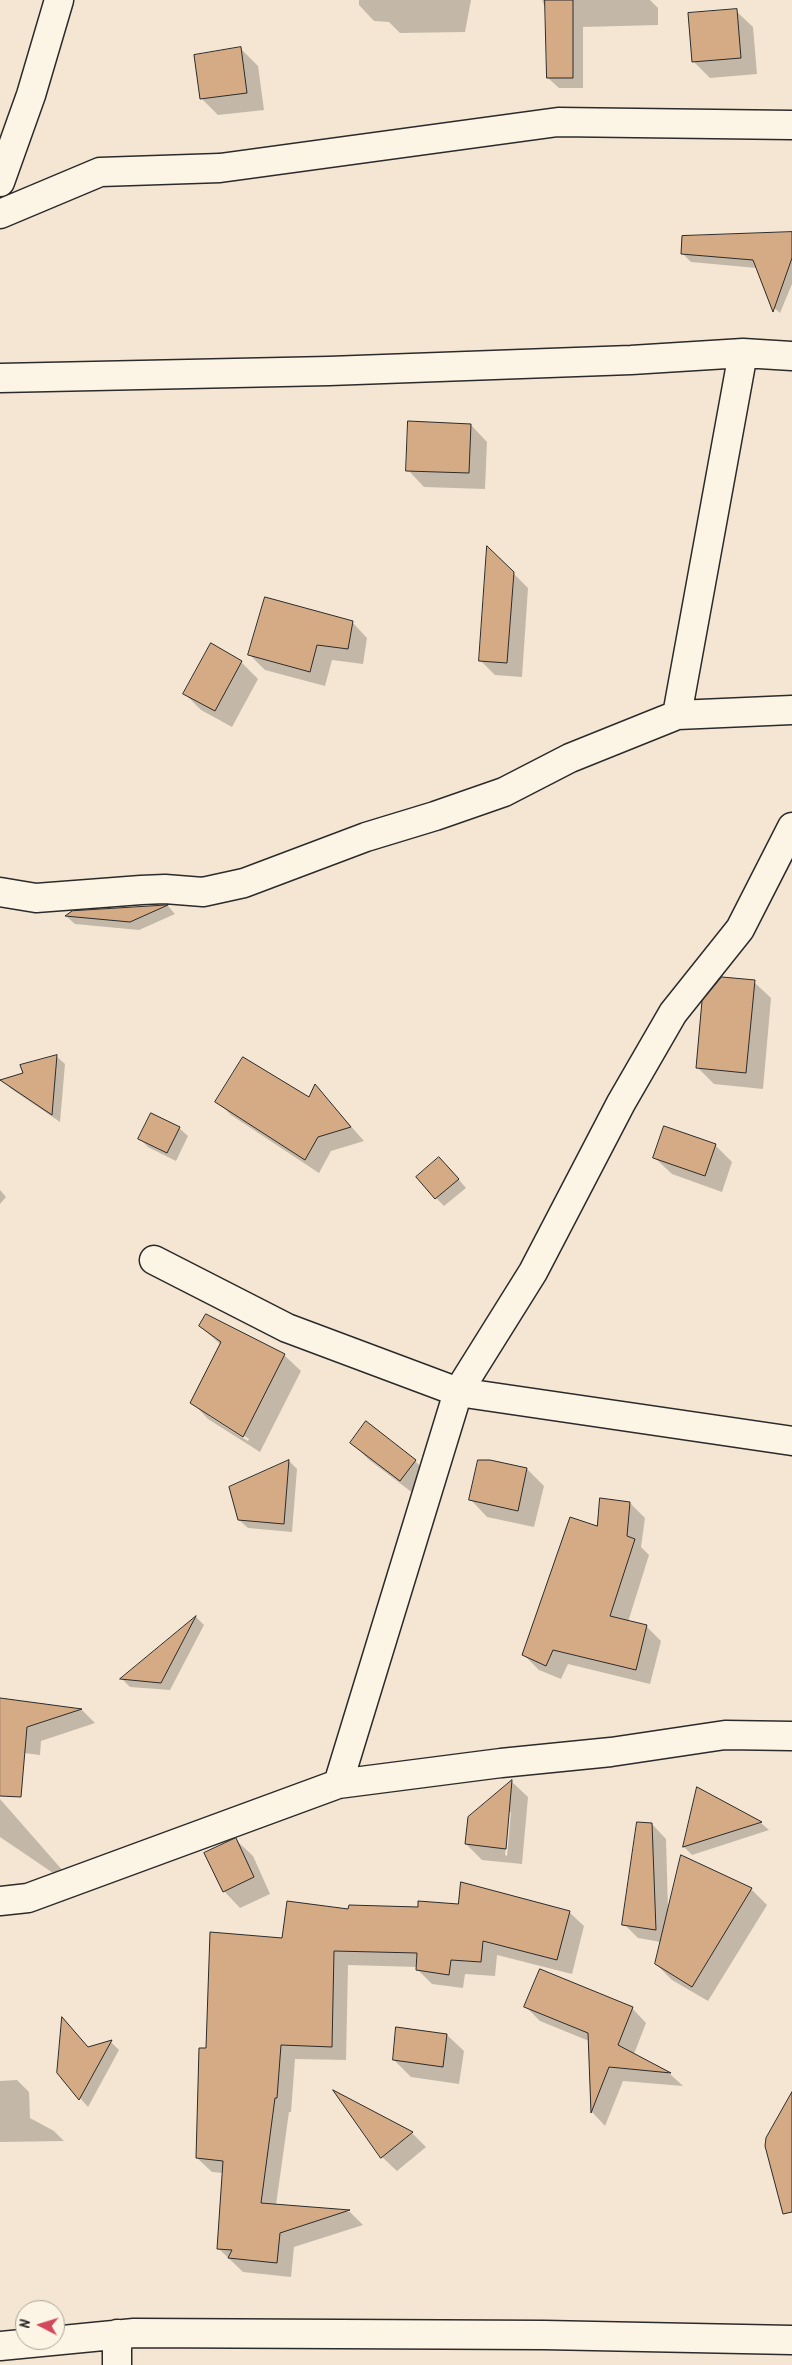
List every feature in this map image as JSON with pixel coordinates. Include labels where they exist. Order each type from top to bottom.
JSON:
[{"type":"street","points":[[0,182],[31,95],[59,0]]},
{"type":"street","points":[[0,214],[100,172],[220,168],[558,122],[792,125]]},
{"type":"street","points":[[678,715],[743,353]]},
{"type":"street","points":[[0,378],[338,371],[743,353],[792,356]]},
{"type":"street","points":[[0,892],[36,898],[166,889],[203,892],[244,883],[366,837],[504,792],[570,758],[678,715],[792,710]]},
{"type":"street","points":[[338,1784],[458,1392],[533,1272],[621,1103],[673,1013],[740,930],[792,827]]},
{"type":"street","points":[[154,1260],[287,1328],[458,1392],[792,1441]]},
{"type":"street","points":[[0,1901],[28,1898],[338,1784],[501,1763],[611,1752],[725,1735],[792,1736]]},
{"type":"street","points":[[117,2334],[117,2365]]},
{"type":"street","points":[[0,2346],[117,2334],[534,2334],[792,2340]]},
{"type":"building","points":[[545,0],[573,0],[573,78],[547,78]]},
{"type":"building","points":[[737,9],[741,58],[692,62],[688,13]]},
{"type":"building","points":[[241,47],[247,93],[200,99],[194,55]]},
{"type":"building","points":[[792,232],[792,258],[773,312],[753,260],[681,254],[682,236]]},
{"type":"building","points":[[408,421],[471,424],[469,473],[406,471]]},
{"type":"building","points":[[487,546],[514,572],[507,663],[479,661]]},
{"type":"building","points":[[265,597],[353,621],[348,649],[317,645],[310,672],[248,655]]},
{"type":"building","points":[[211,643],[242,661],[215,711],[183,694]]},
{"type":"building","points":[[168,905],[130,922],[65,916],[72,911]]},
{"type":"building","points":[[722,977],[755,980],[746,1073],[696,1068],[702,1001]]},
{"type":"building","points":[[57,1055],[52,1115],[0,1080],[23,1073],[20,1065]]},
{"type":"building","points":[[243,1057],[309,1097],[315,1084],[351,1127],[318,1137],[305,1160],[215,1102]]},
{"type":"building","points":[[151,1113],[180,1127],[167,1153],[138,1139]]},
{"type":"building","points":[[664,1126],[716,1144],[705,1176],[653,1158]]},
{"type":"building","points":[[439,1157],[459,1179],[435,1199],[416,1177]]},
{"type":"building","points":[[206,1314],[285,1354],[243,1437],[190,1403],[221,1342],[199,1326]]},
{"type":"building","points":[[366,1421],[416,1460],[400,1481],[350,1443]]},
{"type":"building","points":[[289,1460],[284,1524],[238,1520],[229,1487]]},
{"type":"building","points":[[478,1460],[490,1460],[527,1468],[518,1511],[469,1500]]},
{"type":"building","points":[[600,1498],[630,1502],[627,1536],[635,1539],[610,1616],[647,1625],[636,1670],[553,1650],[546,1666],[522,1655],[570,1517],[597,1526]]},
{"type":"building","points":[[196,1616],[161,1683],[120,1679]]},
{"type":"building","points":[[0,1698],[82,1709],[27,1727],[21,1797],[0,1796]]},
{"type":"building","points":[[512,1780],[506,1849],[465,1844],[468,1817]]},
{"type":"building","points":[[697,1787],[762,1822],[683,1847]]},
{"type":"building","points":[[637,1822],[652,1823],[656,1930],[622,1925]]},
{"type":"building","points":[[236,1838],[254,1877],[223,1892],[204,1853]]},
{"type":"building","points":[[681,1855],[752,1888],[692,1987],[655,1964]]},
{"type":"building","points":[[461,1882],[570,1911],[557,1960],[483,1941],[481,1962],[451,1960],[449,1975],[416,1970],[417,1953],[334,1951],[332,2047],[281,2045],[277,2098],[275,2098],[261,2203],[350,2210],[280,2233],[277,2263],[228,2258],[232,2250],[217,2249],[223,2161],[196,2158],[199,2048],[206,2048],[210,1932],[282,1938],[287,1901],[348,1909],[349,1905],[418,1907],[418,1901],[458,1904]]},
{"type":"building","points":[[540,1969],[633,2007],[618,2045],[671,2073],[609,2067],[591,2113],[588,2033],[524,2007]]},
{"type":"building","points":[[62,2017],[88,2047],[112,2040],[79,2100],[57,2073]]},
{"type":"building","points":[[396,2027],[447,2034],[443,2067],[393,2060]]},
{"type":"building","points":[[333,2090],[413,2132],[381,2158]]},
{"type":"building","points":[[792,2092],[792,2212],[783,2214],[765,2146],[766,2138]]}]
